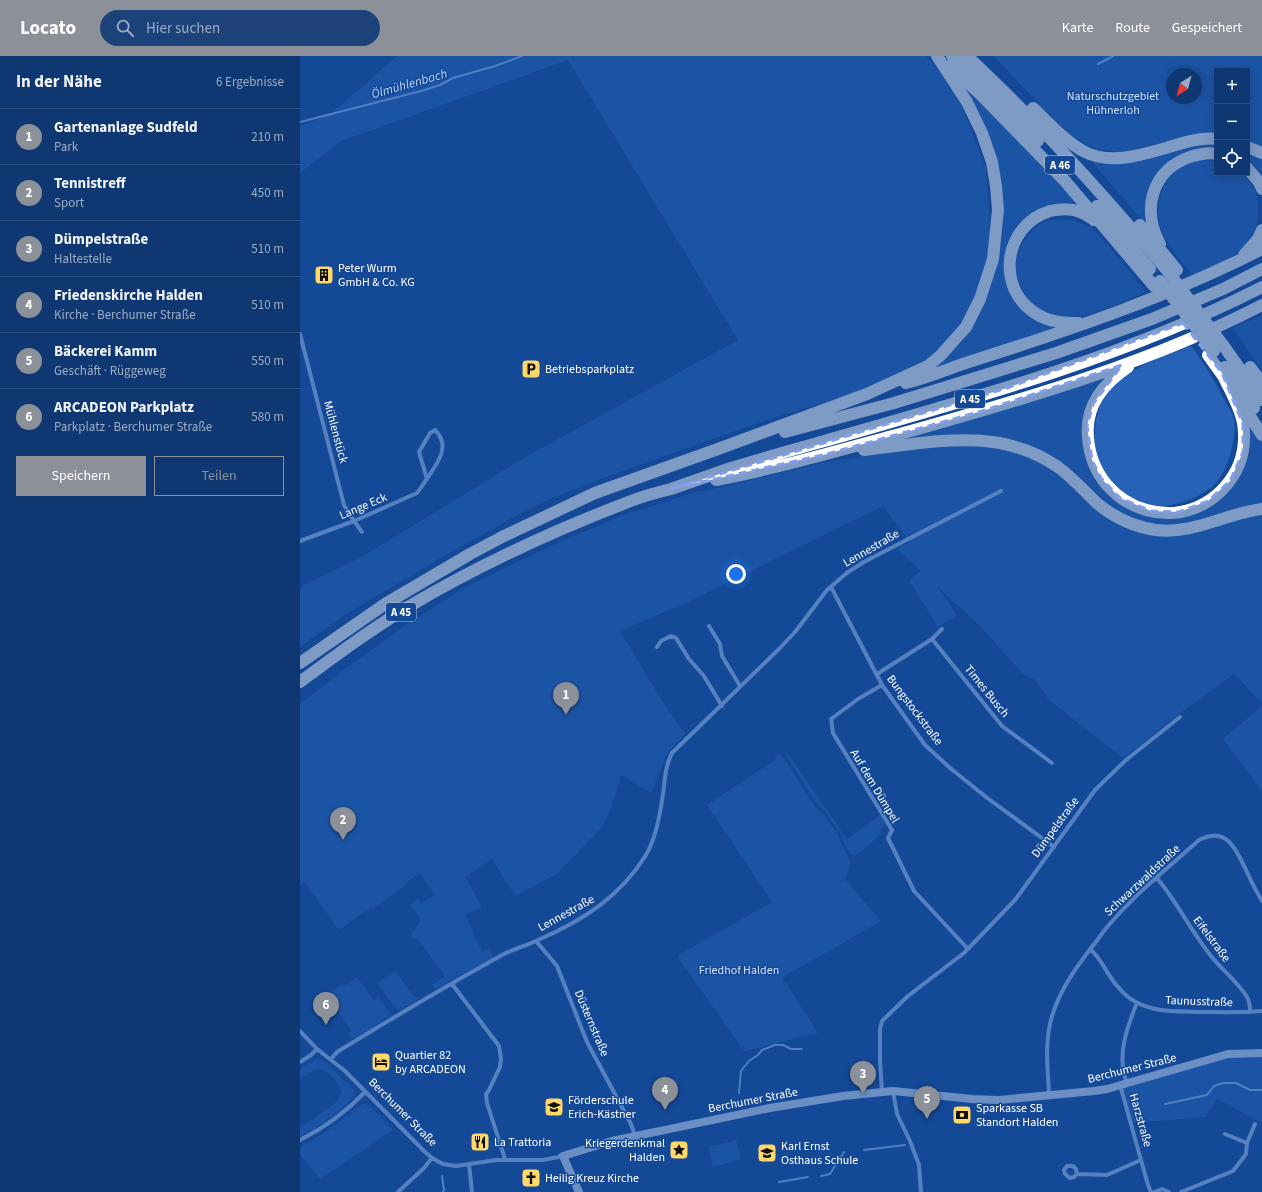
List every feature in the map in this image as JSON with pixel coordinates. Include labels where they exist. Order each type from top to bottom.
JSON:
[{"type":"highway","points":[[938,56],[983,97],[1060,176],[1135,264]]},
{"type":"highway","points":[[718,449],[867,394],[928,366],[941,355],[966,327],[980,299],[993,259],[998,210],[996,186],[992,162],[982,133],[967,102],[938,56]]},
{"type":"highway","name":"A 46","points":[[952,56],[1011,113],[1052,156],[1128,242],[1157,284],[1219,348],[1262,400]]},
{"type":"highway","name":"A 46","points":[[967,56],[1002,88],[1056,143],[1173,272],[1262,420]]},
{"type":"highway","points":[[978,56],[1033,108],[1077,147],[1086,153],[1112,158],[1126,157],[1143,154],[1193,140],[1214,139]]},
{"type":"highway","points":[[1033,108],[1165,254]]},
{"type":"highway","points":[[1250,148],[1262,153]]},
{"type":"highway","points":[[1173,272],[1156,238],[1150,216],[1153,191],[1161,178],[1171,167],[1185,158],[1199,154],[1214,154]]},
{"type":"highway","points":[[1250,172],[1262,188]]},
{"type":"highway","points":[[1090,323],[1069,323],[1050,320],[1035,313],[1027,306],[1014,288],[1010,278],[1009,264],[1015,240],[1023,228],[1032,220],[1044,213],[1068,209],[1080,212],[1096,222],[1135,264],[1157,284]]},
{"type":"highway","points":[[1237,262],[1251,248],[1262,230]]},
{"type":"highway","points":[[867,394],[910,382],[963,363],[1090,323],[1138,305],[1237,262],[1262,249]]},
{"type":"highway","name":"A 45","points":[[300,663],[386,604],[470,554],[502,537],[595,493],[718,449],[894,403],[1056,353],[1152,319],[1223,289],[1262,269]]},
{"type":"highway","name":"A 45","points":[[300,682],[362,637],[407,608],[502,556],[544,537],[639,498],[762,459],[1007,388],[1122,348],[1234,301],[1262,286]]},
{"type":"highway","points":[[670,489],[732,477],[827,454],[982,411],[1138,359],[1243,315],[1262,305]]},
{"type":"highway","points":[[1243,315],[1262,309]]},
{"type":"highway","points":[[1219,348],[1250,368],[1262,383]]},
{"type":"highway","points":[[1138,359],[1109,381],[1099,393],[1093,404],[1089,418],[1087,435],[1088,446],[1092,460],[1101,478],[1120,498],[1132,505],[1151,511],[1165,513],[1179,512],[1201,505],[1219,493],[1230,481],[1238,468],[1243,452],[1243,424],[1239,408],[1222,373],[1219,348]]},
{"type":"highway","points":[[1250,368],[1262,386]]},
{"type":"highway","points":[[1222,373],[1262,435]]},
{"type":"highway","points":[[827,454],[945,440],[988,441],[1008,445],[1026,450],[1057,467],[1070,477],[1098,504],[1124,520],[1155,530],[1184,530],[1244,512],[1262,509]]},
{"type":"main road","name":"Berchumer Straße","points":[[563,1156],[612,1141],[635,1136],[835,1097],[894,1091],[972,1099],[999,1100],[1094,1091],[1124,1084],[1228,1054],[1262,1053]]},
{"type":"main road","points":[[563,1156],[579,1192]]},
{"type":"street","name":"Mühlenstück","points":[[300,334],[344,505],[362,532]]},
{"type":"street","name":"Lange Eck","points":[[300,541],[354,521],[417,493],[427,479],[442,454],[443,445],[439,434],[435,430],[430,433],[419,452],[427,479]]},
{"type":"street","name":"Lennestraße","points":[[331,1059],[337,1052],[511,950],[536,941],[566,927],[606,902],[622,887],[650,848],[662,801],[665,771],[672,753],[722,706],[740,686],[795,632],[820,597],[848,572],[864,562],[1001,490]]},
{"type":"street","name":"Bungstockstraße","points":[[831,587],[882,685],[925,745],[950,768],[986,797],[1054,846]]},
{"type":"street","points":[[709,626],[720,644],[722,656],[740,686]]},
{"type":"street","points":[[877,674],[932,638],[942,629]]},
{"type":"street","points":[[657,647],[661,641],[671,636],[676,638],[688,659],[704,676],[722,706]]},
{"type":"street","name":"Times Busch","points":[[932,638],[1002,726],[1052,763]]},
{"type":"street","name":"Auf dem Dümpel","points":[[882,685],[858,699],[831,719],[833,733],[892,830],[888,838],[914,891],[968,949]]},
{"type":"street","name":"Dümpelstraße","points":[[882,1092],[880,1029],[882,1021],[908,996],[968,949],[1015,900],[1095,790],[1126,760],[1180,717]]},
{"type":"street","name":"Schwarzwaldstraße","points":[[1049,1095],[1047,1044],[1052,1017],[1066,982],[1090,949],[1130,902],[1199,840],[1212,836],[1221,837],[1232,844],[1237,850],[1262,901]]},
{"type":"street","name":"Eifelstraße","points":[[1157,878],[1211,956],[1243,991],[1249,1001],[1250,1012]]},
{"type":"street","name":"Düsternstraße","points":[[536,941],[557,966],[587,1042],[631,1124],[635,1136]]},
{"type":"street","name":"Taunusstraße","points":[[1090,949],[1098,955],[1111,979],[1118,988],[1137,1003],[1148,1007],[1166,1011],[1228,1013],[1262,1011]]},
{"type":"street","points":[[452,984],[495,1040],[500,1052],[501,1059],[499,1071],[486,1094],[487,1103],[505,1159]]},
{"type":"street","points":[[1124,1084],[1123,1046],[1129,1021],[1137,1003]]},
{"type":"street","name":"Berchumer Straße","points":[[300,1031],[317,1049],[331,1059],[365,1092],[411,1140],[432,1158],[443,1164],[449,1166],[505,1159],[543,1160],[563,1156]]},
{"type":"street","points":[[300,1062],[317,1049]]},
{"type":"street","name":"Harzstraße","points":[[1124,1084],[1141,1160],[1151,1192]]},
{"type":"street","points":[[894,1091],[897,1114],[910,1141],[919,1165],[921,1192]]},
{"type":"street","points":[[300,1140],[315,1133],[341,1114],[365,1092]]},
{"type":"street","points":[[1181,1192],[1233,1171],[1246,1154],[1247,1143],[1255,1124]]},
{"type":"street","points":[[1225,1134],[1247,1143]]},
{"type":"street","points":[[398,1192],[424,1168],[432,1158]]},
{"type":"street","name":"Harzstraße","points":[[1077,1174],[1106,1175],[1141,1160]]},
{"type":"street","points":[[469,1164],[472,1192]]},
{"type":"street","points":[[1154,1192],[1162,1189],[1169,1192]]},
{"type":"highlighted area","points":[[1183,323],[1222,373],[1243,424],[1243,452],[1230,481],[1208,501],[1179,512],[1151,511],[1120,498],[1101,478],[1092,460],[1087,426],[1093,404],[1122,365],[982,411],[827,454],[670,489],[1007,388]]},
{"type":"green space","points":[[397,56],[926,56],[936,67],[960,102],[986,169],[990,232],[988,253],[978,290],[962,323],[935,354],[922,363],[885,383],[764,421],[617,473],[555,497],[529,509],[446,555],[343,616],[300,647],[300,587],[363,556],[529,455],[738,340],[568,60],[341,141],[300,173],[300,126],[331,114]]},
{"type":"green space","name":"Naturschutzgebiet Hühnerloh","points":[[993,56],[1262,56],[1262,147],[1250,142],[1250,68],[1214,68],[1214,133],[1184,137],[1121,152],[1098,149],[1073,136],[1047,112]]},
{"type":"green space","points":[[963,84],[1078,202],[1067,202],[1044,206],[1034,211],[1019,225],[1011,293],[1061,327],[931,369],[963,341],[974,324],[986,298],[997,265],[1002,238],[1004,211],[1002,185],[997,159],[977,108]]},
{"type":"green space","points":[[1214,143],[1214,149],[1190,152],[1179,156],[1166,165],[1149,228],[1091,161],[1185,146]]},
{"type":"green space","points":[[1250,152],[1262,157],[1262,179],[1250,165]]},
{"type":"green space","points":[[1203,160],[1214,161],[1214,176],[1244,176],[1256,193],[1258,201],[1258,218],[1253,234],[1244,248],[1227,259],[1193,276],[1172,249],[1165,237],[1158,216],[1158,208],[1161,193],[1168,180],[1180,169]]},
{"type":"green space","points":[[1059,219],[1071,220],[1090,228],[1107,244],[1146,292],[1109,308],[1080,316],[1068,317],[1053,315],[1040,309],[1034,304],[1028,298],[1020,284],[1017,276],[1016,258],[1025,240],[1034,228],[1044,222]]},
{"type":"green space","points":[[1262,316],[1262,370],[1232,327]]},
{"type":"green space","points":[[1191,346],[1210,374],[1233,417],[1235,426],[1233,444],[1228,463],[1215,484],[1196,497],[1171,505],[1158,506],[1146,504],[1137,501],[1122,492],[1106,476],[1100,465],[1096,452],[1095,439],[1095,426],[1098,414],[1102,401],[1109,390],[1118,381],[1134,370]]},
{"type":"green space","points":[[1107,375],[1095,392],[1089,462],[1143,514],[1217,500],[1250,441],[1249,421],[1262,441],[1262,503],[1235,508],[1181,524],[1167,525],[1146,523],[1132,518],[1113,507],[1098,495],[1077,474],[1059,461],[1029,445],[1009,439],[988,435],[968,434],[926,437],[882,444]]},
{"type":"green space","points":[[977,444],[1016,451],[1046,465],[1141,531],[1262,514],[1262,703],[1234,674],[1179,714],[1123,758],[1049,700],[1037,681],[1023,674],[983,629],[937,586],[957,615],[938,627],[909,580],[921,571],[897,549],[910,542],[883,506],[684,604],[620,631],[660,698],[685,734],[670,750],[665,758],[651,793],[621,775],[612,806],[601,828],[557,874],[515,896],[492,859],[465,877],[482,907],[465,915],[482,952],[489,949],[493,957],[434,989],[432,985],[445,976],[418,939],[412,938],[411,935],[421,920],[410,905],[418,899],[421,903],[435,895],[420,873],[407,882],[408,884],[372,909],[371,907],[339,930],[305,882],[300,885],[300,704],[345,669],[409,623],[462,589],[546,548],[623,515],[696,492],[821,463],[908,448]]},
{"type":"green space","points":[[1262,706],[1262,791],[1223,739]]},
{"type":"green space","points":[[786,751],[847,839],[880,815],[886,824],[882,828],[880,835],[857,855],[851,854],[843,842],[842,836],[825,811],[818,805],[785,754]]},
{"type":"green space","name":"Friedhof Halden","points":[[779,755],[783,757],[815,807],[824,815],[838,835],[851,863],[845,879],[881,921],[782,977],[818,1033],[744,1051],[677,956],[772,902],[707,805],[775,760],[774,758]]},
{"type":"green space","points":[[395,971],[414,997],[416,996],[419,999],[398,1011],[378,985],[379,982]]},
{"type":"green space","points":[[357,977],[374,1001],[379,998],[391,1014],[372,1028],[353,1039],[348,1034],[352,1031],[329,999],[314,1008],[312,1006],[342,984],[344,986]]},
{"type":"green space","points":[[1262,1053],[1262,1123],[1217,1099],[1206,1117],[1131,1123],[1120,1085],[1225,1055]]},
{"type":"green space","points":[[320,1059],[355,1091],[348,1103],[340,1110],[314,1129],[300,1136],[300,1128],[334,1104],[338,1100],[341,1091],[332,1076],[324,1071],[316,1070],[300,1080],[300,1069]]},
{"type":"green space","points":[[363,1104],[369,1105],[393,1130],[320,1179],[300,1154],[300,1147],[324,1133]]},
{"type":"green space","points":[[736,1140],[741,1159],[713,1167],[709,1147]]},
{"type":"waterway","name":"Ölmühlenbach","points":[[300,122],[421,91],[440,85],[453,78],[495,66],[522,56]]},
{"type":"waterway","name":"Ölmühlenbach","points":[[1098,64],[1113,56]]},
{"type":"waterway","points":[[739,1093],[741,1071],[749,1061],[758,1055],[762,1050],[775,1045],[783,1045],[791,1049],[802,1049]]},
{"type":"waterway","points":[[1165,1104],[1207,1095],[1214,1086],[1223,1083],[1236,1083],[1250,1090],[1262,1090]]},
{"type":"waterway","points":[[864,1150],[905,1145]]},
{"type":"waterway","points":[[821,1176],[830,1174],[844,1152]]},
{"type":"waterway","points":[[442,1176],[443,1192]]},
{"type":"waterway","points":[[779,1182],[808,1177]]},
{"type":"place","name":"Peter Wurm GmbH & Co. KG","points":[[324,275]]},
{"type":"place","name":"Betriebsparkplatz","points":[[531,369]]},
{"type":"place","name":"Gartenanlage Sudfeld","points":[[566,715]]},
{"type":"place","name":"Tennistreff","points":[[343,840]]},
{"type":"place","name":"ARCADEON Parkplatz","points":[[326,1025]]},
{"type":"place","name":"Quartier 82 by ARCADEON","points":[[381,1062]]},
{"type":"place","name":"Dümpelstraße","points":[[863,1094]]},
{"type":"place","name":"Förderschule Erich-Kästner","points":[[554,1107]]},
{"type":"place","name":"Friedenskirche Halden","points":[[665,1110]]},
{"type":"place","name":"Sparkasse SB Standort Halden","points":[[962,1115]]},
{"type":"place","name":"Bäckerei Kamm","points":[[927,1119]]},
{"type":"place","name":"La Trattoria","points":[[480,1142]]},
{"type":"place","name":"Kriegerdenkmal Halden","points":[[679,1150]]},
{"type":"place","name":"Karl Ernst Osthaus Schule","points":[[767,1153]]},
{"type":"place","name":"Heilig Kreuz Kirche","points":[[531,1178]]}]
